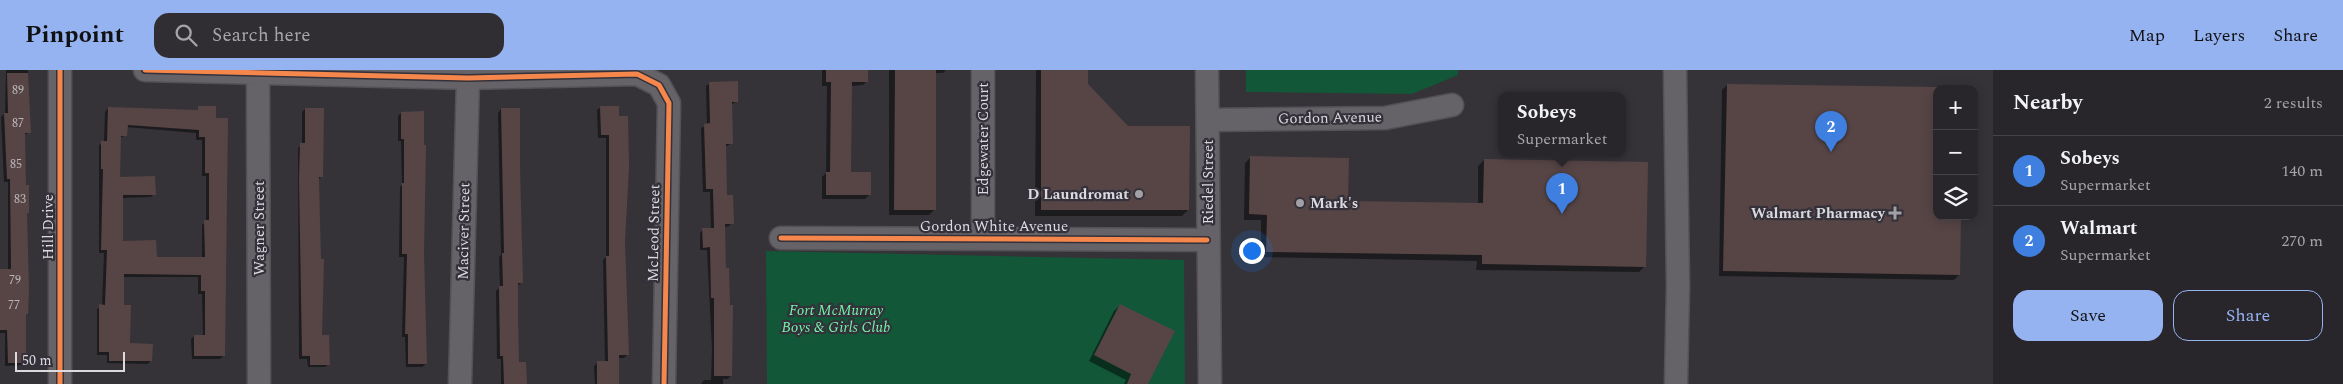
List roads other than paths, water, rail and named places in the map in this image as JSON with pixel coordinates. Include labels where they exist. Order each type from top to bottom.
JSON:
[{"type":"street","name":"Hill Drive","points":[[60,70],[60,384]]},
{"type":"street","points":[[145,70],[468,78]]},
{"type":"street","name":"Edgewater Court","points":[[983,70],[983,238]]},
{"type":"street","name":"Riedel Street","points":[[1207,70],[1207,240],[1210,384]]},
{"type":"street","points":[[1676,70],[1678,286],[1676,384]]},
{"type":"street","name":"Wagner Street","points":[[258,73],[259,384]]},
{"type":"street","name":"McLeod Street","points":[[468,78],[637,74],[660,85],[669,103],[664,384]]},
{"type":"street","name":"Maciver Street","points":[[460,384],[468,78]]},
{"type":"street","name":"Gordon Avenue","points":[[1208,120],[1385,118],[1452,105]]},
{"type":"street","name":"Gordon White Avenue","points":[[781,238],[1207,240]]},
{"type":"place","name":"Walmart","points":[[1831,152]]},
{"type":"place","name":"D Laundromat","points":[[1139,194]]},
{"type":"place","name":"Mark's","points":[[1300,203]]},
{"type":"place","name":"Walmart Pharmacy","points":[[1895,213]]},
{"type":"place","name":"Sobeys","points":[[1562,214]]},
{"type":"park label","name":"Fort McMurray Boys & Girls Club","points":[[836,318]]}]
